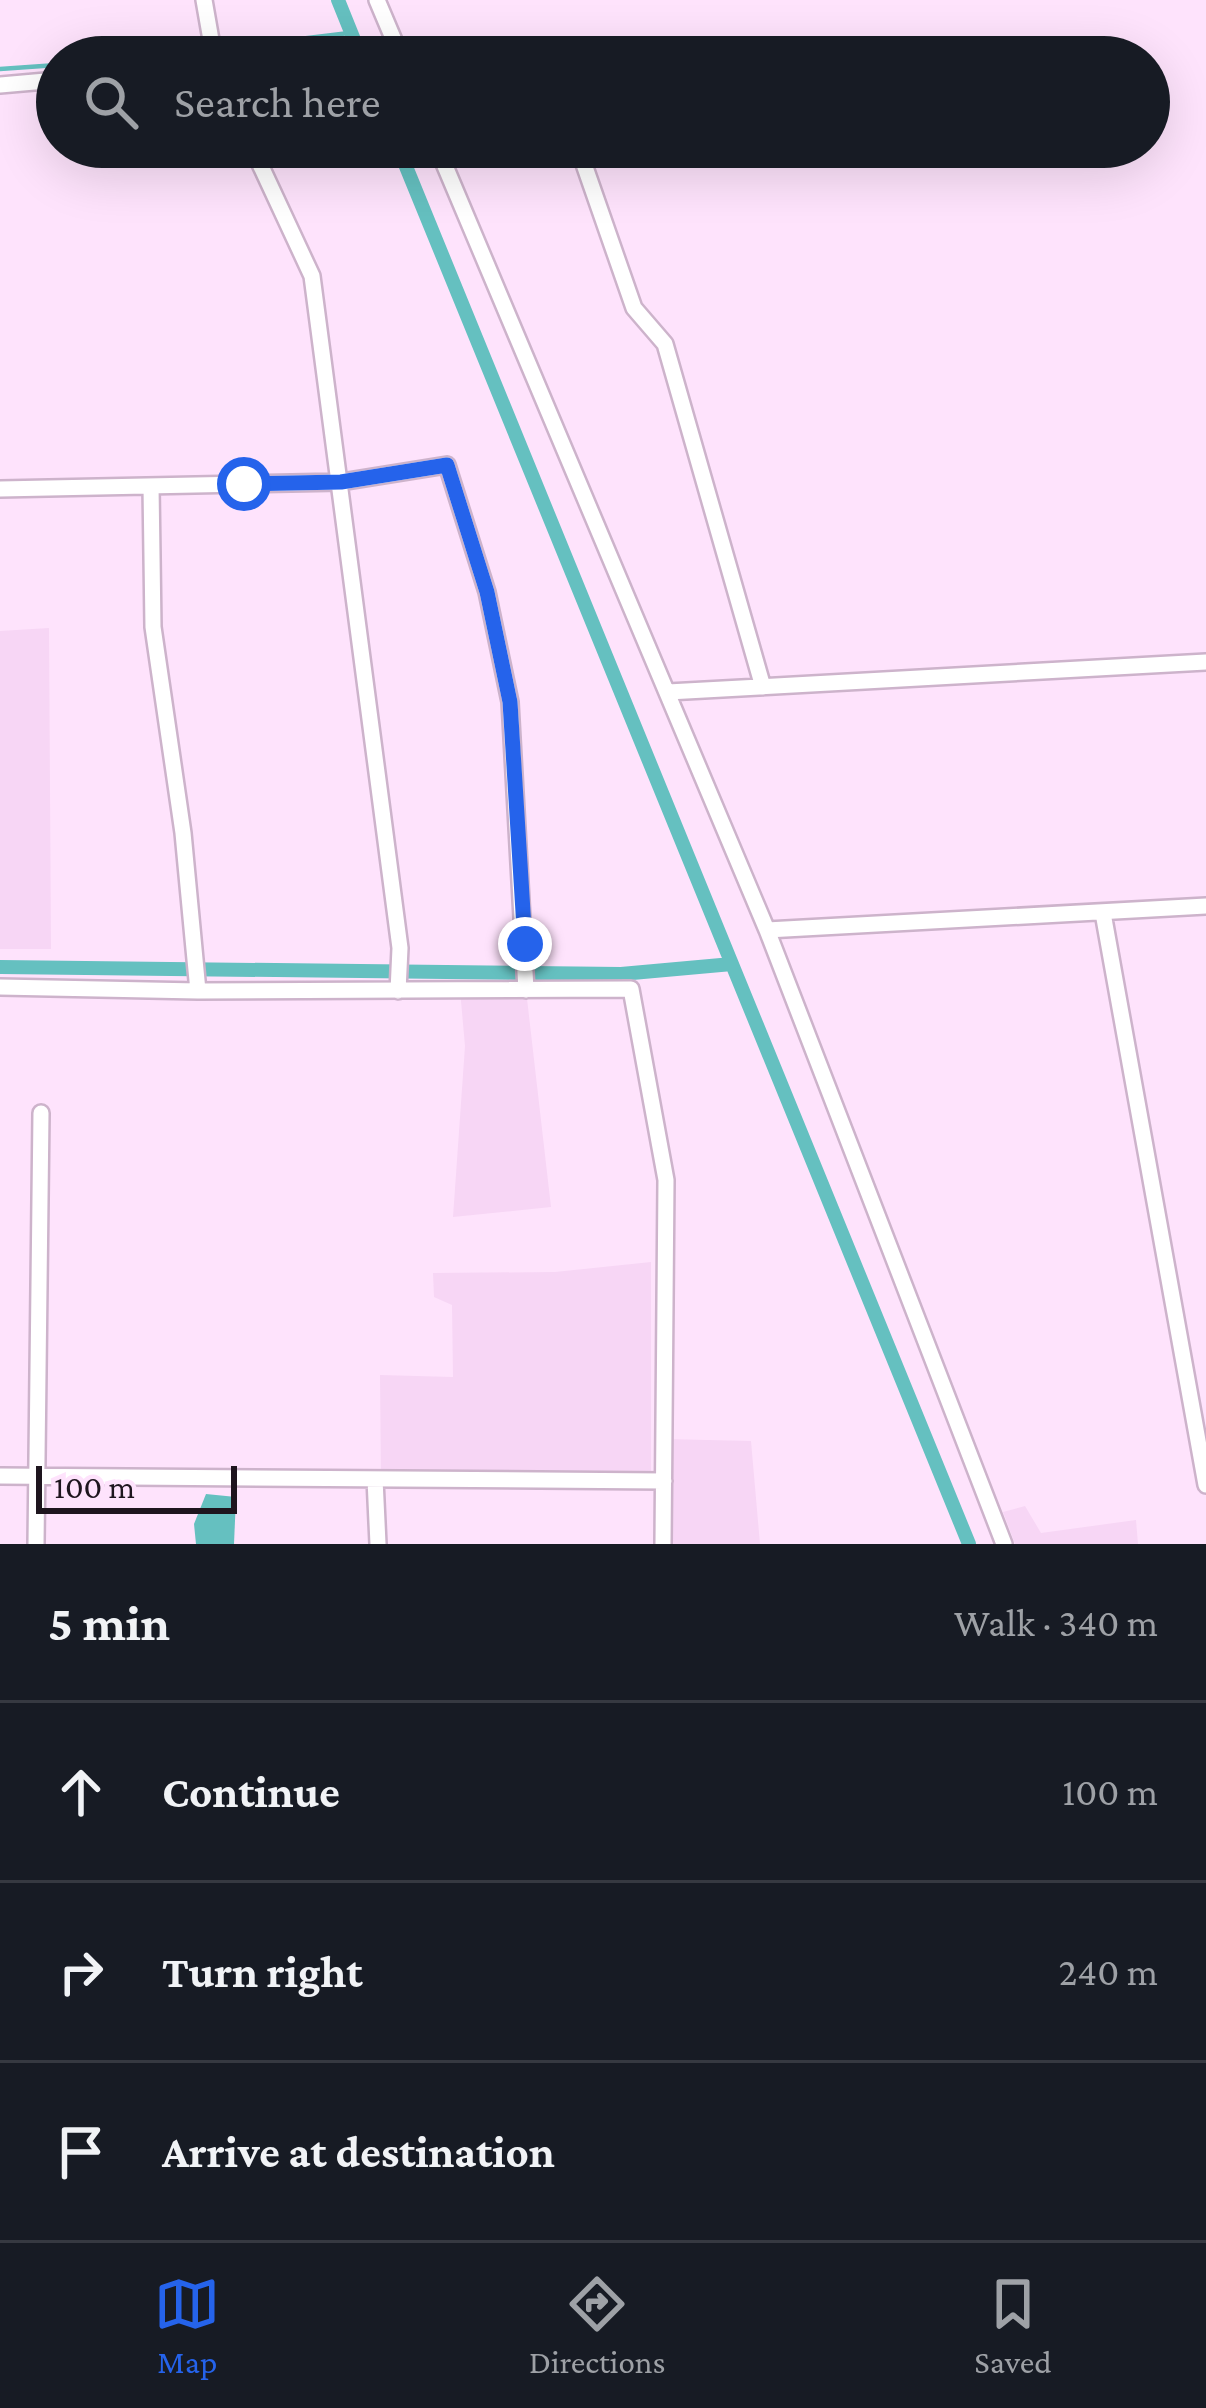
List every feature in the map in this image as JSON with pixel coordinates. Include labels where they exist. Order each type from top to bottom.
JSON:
[{"type":"street","points":[[204,0],[210,36]]},
{"type":"street","points":[[377,0],[392,36]]},
{"type":"street","points":[[0,85],[36,82]]},
{"type":"street","points":[[262,168],[312,276],[400,948],[398,991]]},
{"type":"street","points":[[446,168],[767,930],[1004,1544]]},
{"type":"street","points":[[585,168],[634,308],[665,344],[763,687]]},
{"type":"street","points":[[0,489],[338,482],[447,465],[487,592],[510,702],[526,990]]},
{"type":"street","points":[[151,486],[153,627],[183,833],[198,990]]},
{"type":"street","points":[[668,692],[1206,662]]},
{"type":"street","points":[[767,930],[1206,906]]},
{"type":"street","points":[[1103,913],[1206,1485]]},
{"type":"street","points":[[0,987],[631,988],[666,1180],[663,1544]]},
{"type":"street","points":[[36,1544],[41,1113]]},
{"type":"street","points":[[0,1476],[664,1481]]},
{"type":"street","points":[[375,1479],[378,1544]]},
{"type":"shaded area","points":[[49,628],[51,949],[0,949],[0,631]]},
{"type":"shaded area","points":[[460,990],[526,990],[551,1207],[453,1217],[465,1046]]},
{"type":"shaded area","points":[[651,1262],[651,1481],[381,1479],[380,1375],[453,1377],[452,1305],[434,1297],[433,1273],[555,1272]]},
{"type":"shaded area","points":[[664,1439],[751,1441],[760,1544],[663,1544]]},
{"type":"shaded area","points":[[206,1494],[236,1497],[234,1544],[196,1544],[194,1524]]},
{"type":"shaded area","points":[[1025,1506],[1041,1533],[1136,1520],[1138,1544],[1015,1544],[1003,1512]]},
{"type":"waterway","points":[[338,0],[353,36]]},
{"type":"waterway","points":[[324,36],[349,33]]},
{"type":"waterway","points":[[0,69],[36,66]]},
{"type":"waterway","points":[[407,168],[969,1544]]},
{"type":"waterway","points":[[0,967],[621,974],[732,964]]},
{"type":"route","points":[[244,484],[341,482],[447,465],[487,592],[510,702],[525,944]]}]
